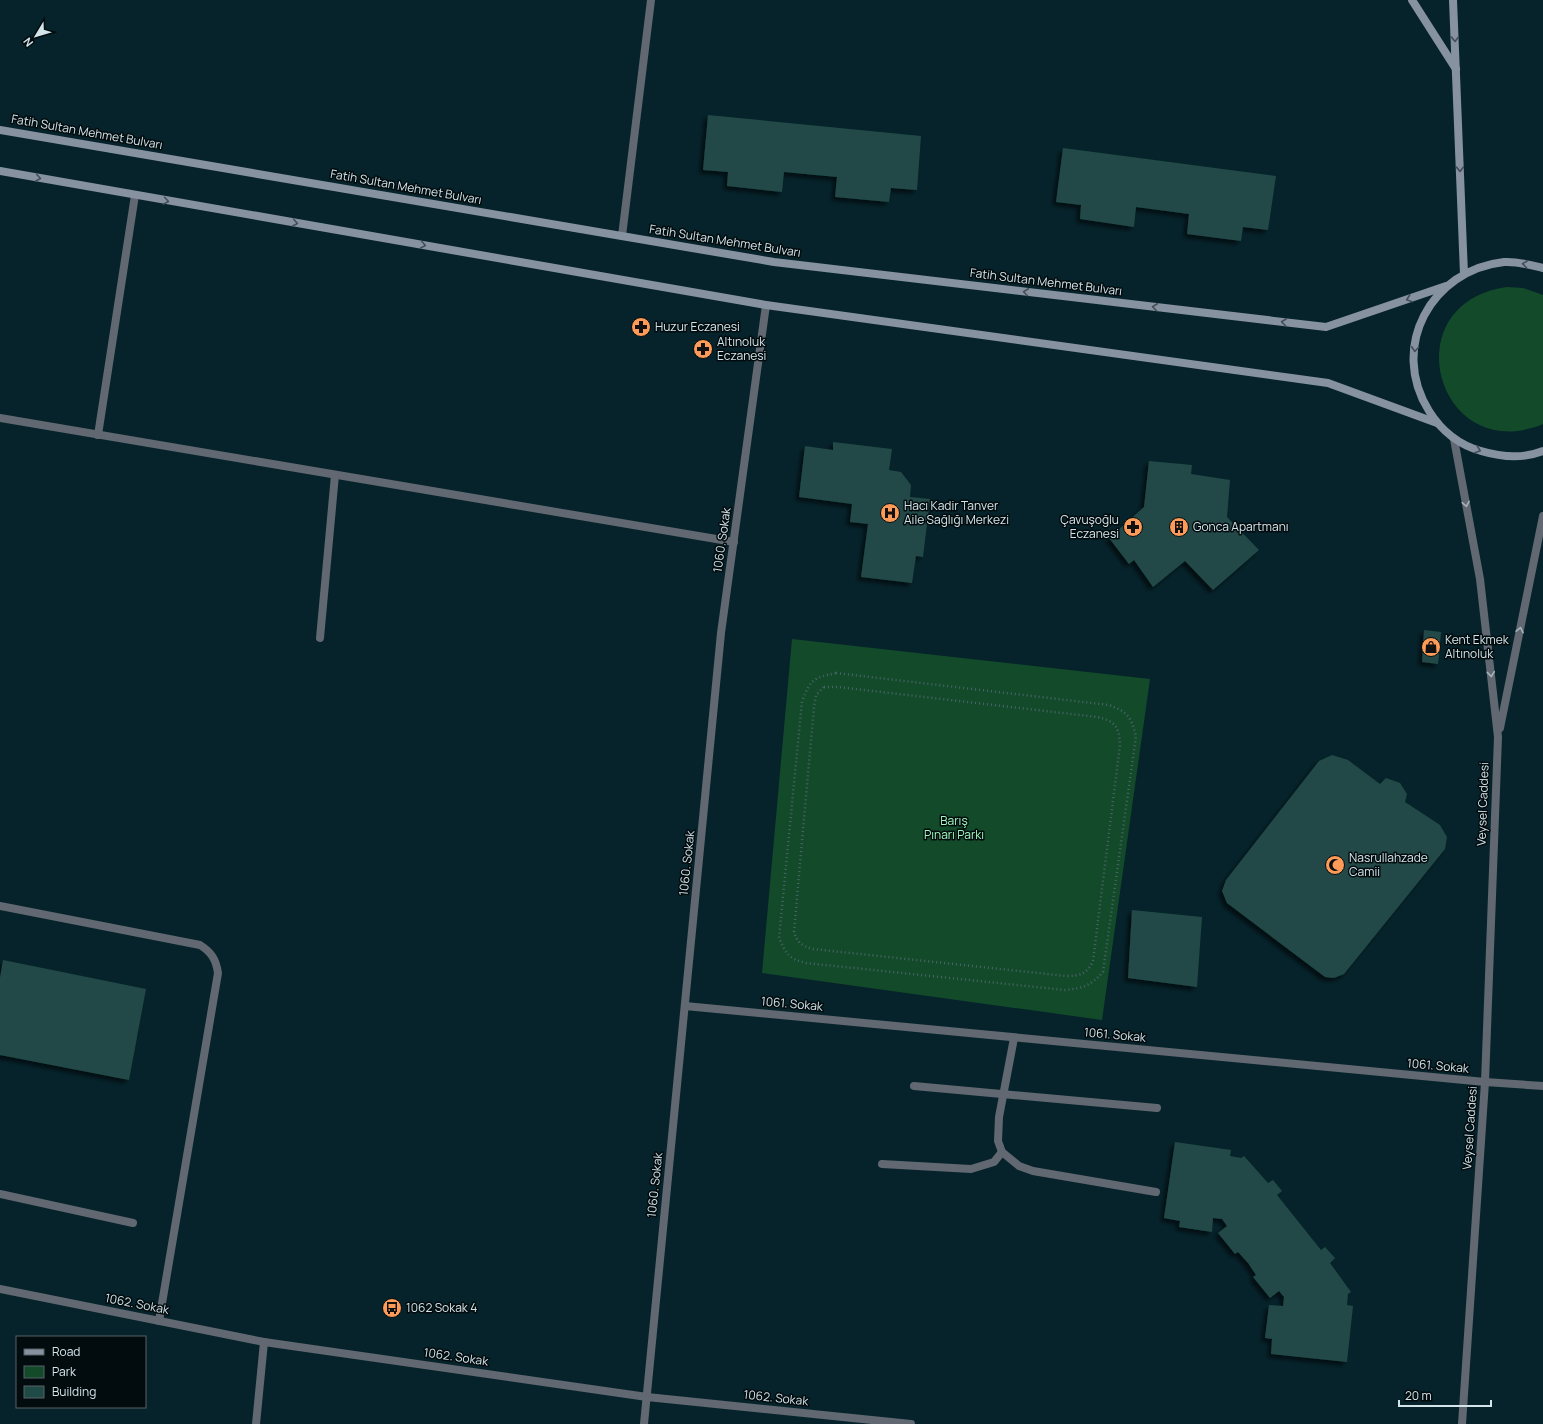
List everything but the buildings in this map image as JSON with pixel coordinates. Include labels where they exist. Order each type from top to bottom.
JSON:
[{"type":"main road","points":[[1412,0],[1456,69]]},
{"type":"main road","points":[[1453,0],[1464,274]]},
{"type":"main road","name":"Fatih Sultan Mehmet Bulvarı","points":[[0,130],[774,262],[1326,326],[1446,286]]},
{"type":"main road","points":[[0,172],[766,305],[1328,383],[1437,423]]},
{"type":"main road","points":[[1543,268],[1528,264],[1506,262],[1484,266],[1464,274],[1446,286],[1432,302],[1421,321],[1415,342],[1414,364],[1417,386],[1426,406],[1437,423],[1454,438],[1473,449],[1494,455],[1516,457],[1543,451]]},
{"type":"street","points":[[622,236],[651,0]]},
{"type":"street","points":[[98,435],[135,195]]},
{"type":"street","name":"1060. Sokak","points":[[644,1424],[721,633],[766,305]]},
{"type":"street","points":[[0,418],[734,542]]},
{"type":"street","name":"Veysel Caddesi","points":[[1454,438],[1480,579],[1498,737],[1485,1082],[1462,1424]]},
{"type":"street","points":[[320,638],[335,475]]},
{"type":"street","name":"Veysel Caddesi","points":[[1498,737],[1543,516]]},
{"type":"street","points":[[0,906],[200,945],[208,949],[217,964],[218,972],[159,1321]]},
{"type":"street","name":"1061. Sokak","points":[[685,1006],[1485,1082],[1543,1086]]},
{"type":"street","points":[[1014,1038],[999,1117],[998,1140],[1002,1152],[1019,1166],[1033,1171],[1156,1192]]},
{"type":"street","points":[[914,1086],[1157,1108]]},
{"type":"street","points":[[882,1164],[971,1169],[994,1162],[1002,1152]]},
{"type":"street","points":[[0,1194],[133,1223]]},
{"type":"street","name":"1062. Sokak","points":[[0,1289],[264,1342],[647,1396],[912,1424]]},
{"type":"street","points":[[256,1424],[264,1342]]},
{"type":"path","points":[[836,673],[1109,705],[1122,710],[1132,722],[1136,736],[1103,972],[1094,981],[1083,988],[1065,990],[806,963],[794,960],[786,953],[779,938],[802,701],[807,687],[817,677],[836,673]]},
{"type":"path","points":[[838,686],[1097,717],[1109,720],[1119,731],[1120,745],[1093,961],[1089,969],[1077,976],[1066,976],[813,949],[803,946],[796,938],[794,931],[814,707],[816,695],[824,687],[838,686]]},
{"type":"green space","points":[[1507,287],[1523,288],[1543,295],[1543,424],[1506,431],[1476,423],[1454,404],[1442,378],[1439,349],[1449,321],[1471,299]]},
{"type":"green space","name":"Barış Pınarı Parkı","points":[[792,639],[1150,679],[1102,1020],[762,973]]},
{"type":"place","name":"Huzur Eczanesi","points":[[641,327]]},
{"type":"place","name":"Altınoluk Eczanesi","points":[[703,349]]},
{"type":"place","name":"Hacı Kadir Tanver Aile Sağlığı Merkezi","points":[[890,513]]},
{"type":"place","name":"Çavuşoğlu Eczanesi","points":[[1133,527]]},
{"type":"place","name":"Gonca Apartmanı","points":[[1179,527]]},
{"type":"place","name":"Kent Ekmek Altınoluk","points":[[1431,647]]},
{"type":"place","name":"Nasrullahzade Camii","points":[[1335,865]]},
{"type":"place","name":"1062 Sokak 4","points":[[392,1308]]}]
